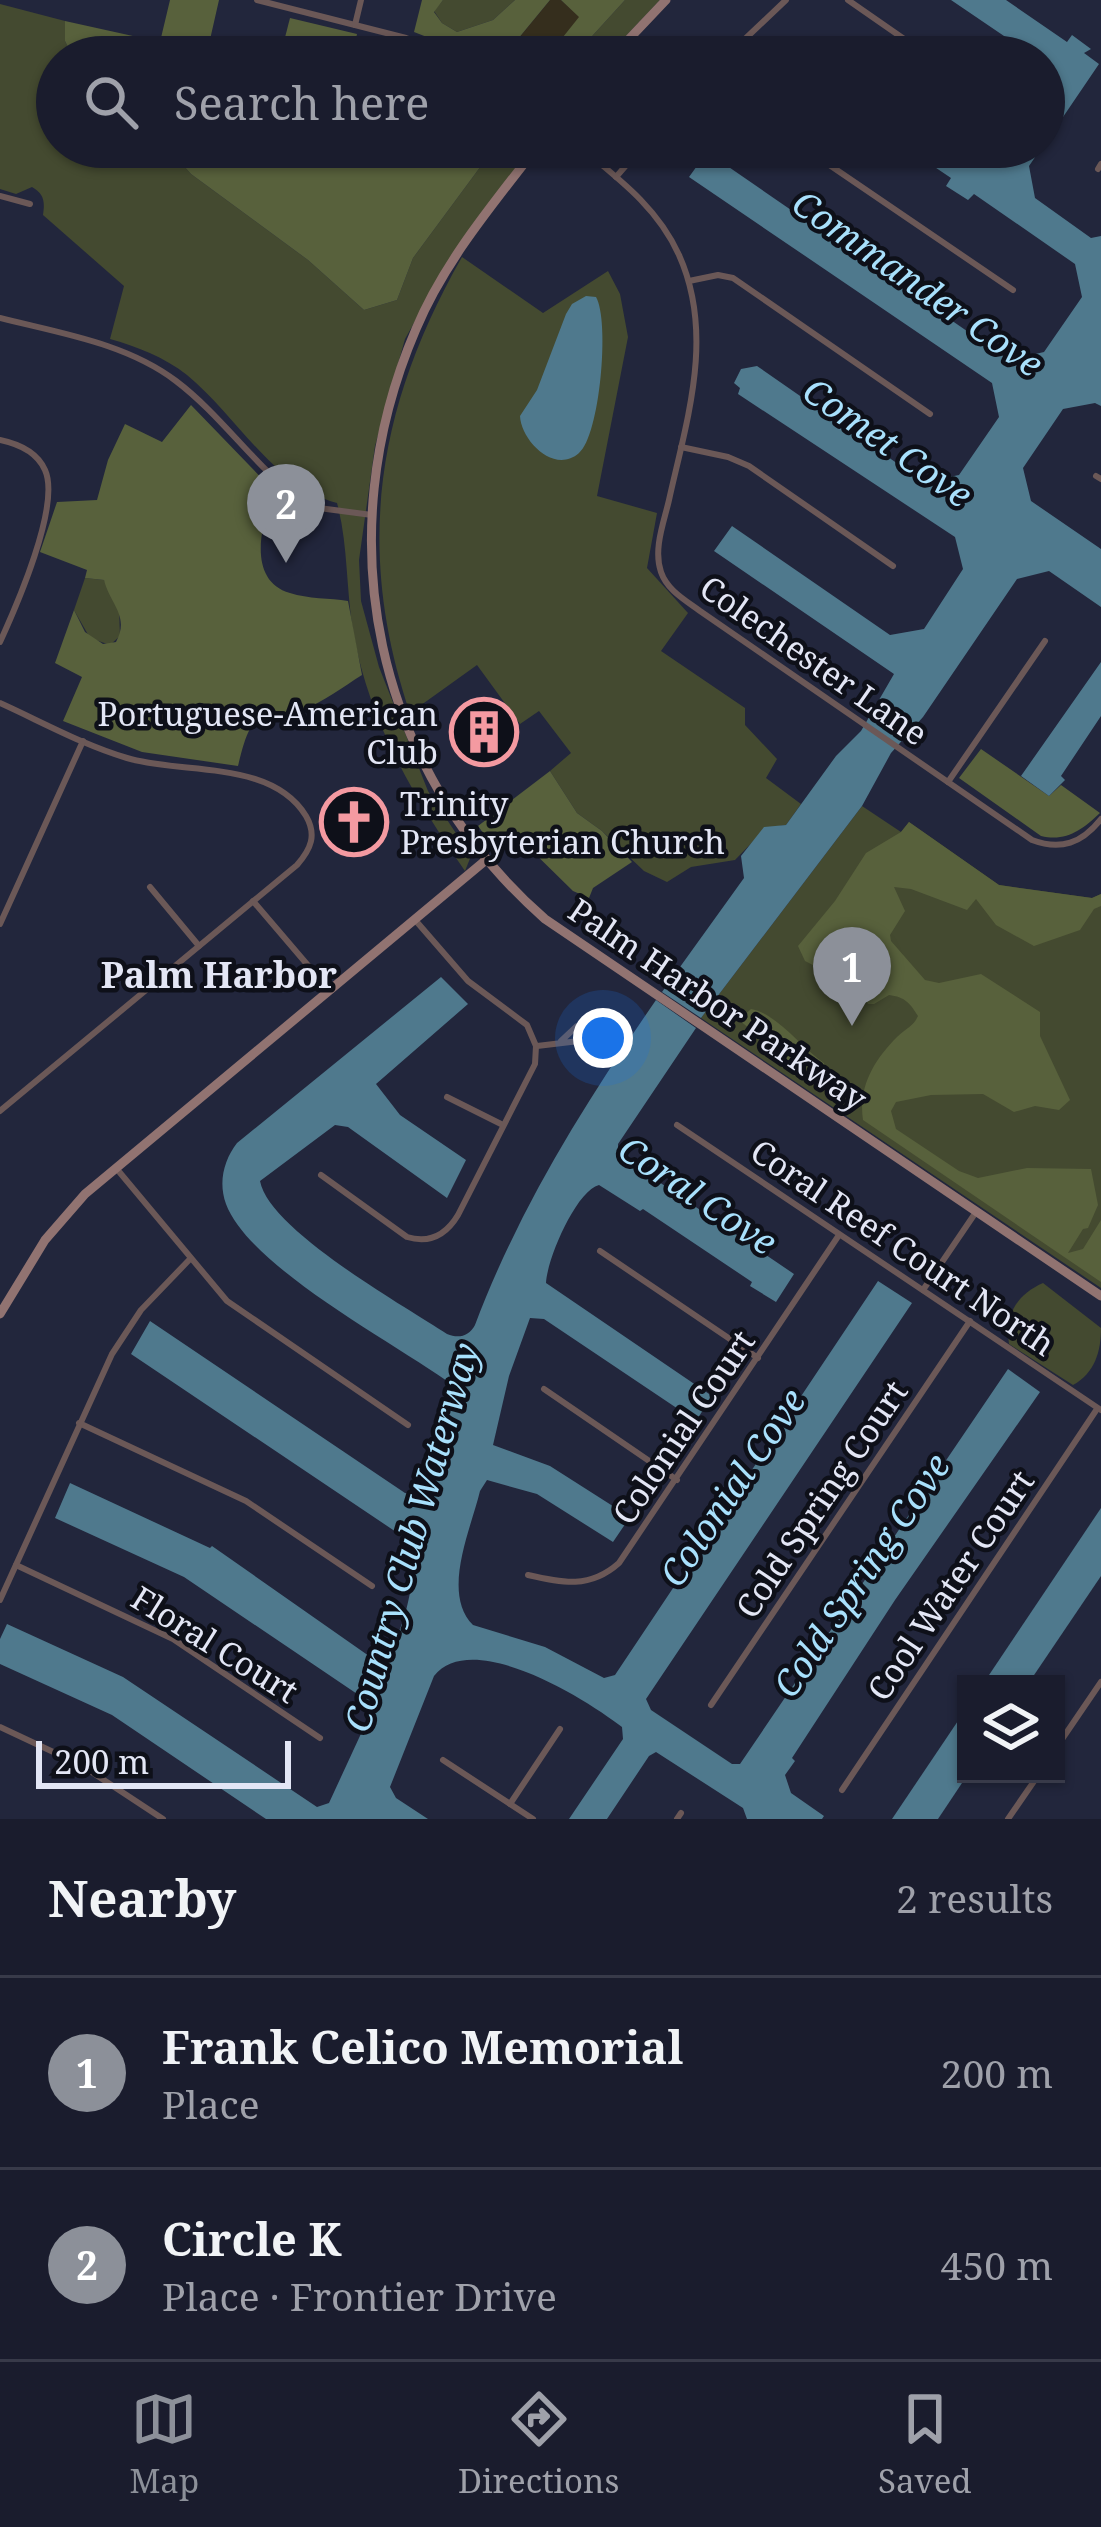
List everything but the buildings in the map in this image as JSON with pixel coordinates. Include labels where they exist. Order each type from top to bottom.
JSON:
[{"type":"street","points":[[256,0],[390,36]]},
{"type":"street","points":[[355,25],[361,0]]},
{"type":"street","points":[[632,36],[666,0]]},
{"type":"street","points":[[748,36],[786,0]]},
{"type":"street","points":[[848,0],[900,36]]},
{"type":"street","name":"Palm Harbor Parkway","points":[[522,168],[464,246],[415,330],[383,430],[373,515],[371,591],[394,693],[436,786],[486,860],[545,920],[1101,1296]]},
{"type":"street","name":"Colechester Lane","points":[[605,168],[661,223],[689,281],[698,344],[658,549],[666,583],[855,718],[1045,844],[1080,840],[1101,819]]},
{"type":"street","points":[[616,177],[624,168]]},
{"type":"street","points":[[834,168],[1012,290]]},
{"type":"street","points":[[0,196],[30,204]]},
{"type":"street","points":[[689,281],[718,275],[737,280],[930,413]]},
{"type":"street","points":[[0,318],[110,347],[149,363],[192,395],[298,498],[326,510],[373,515]]},
{"type":"street","points":[[0,440],[38,458],[49,488],[30,571],[0,642]]},
{"type":"street","points":[[681,447],[749,466],[893,566]]},
{"type":"street","points":[[948,782],[1045,641]]},
{"type":"street","points":[[0,703],[148,764],[256,780],[297,805],[312,832],[310,847],[297,865],[0,1111]]},
{"type":"street","points":[[0,924],[83,741]]},
{"type":"street","points":[[2,1307],[60,1221],[116,1168],[486,860]]},
{"type":"street","points":[[150,887],[199,946]]},
{"type":"street","points":[[254,901],[330,992]]},
{"type":"street","points":[[321,1175],[401,1233],[430,1239],[442,1234],[455,1221],[535,1064],[536,1046],[524,1022],[468,981],[416,921]]},
{"type":"street","points":[[536,1046],[561,1041]]},
{"type":"street","points":[[447,1097],[503,1125]]},
{"type":"street","name":"Coral Reef Court North","points":[[677,1124],[1100,1409]]},
{"type":"street","points":[[116,1168],[190,1259],[242,1312],[408,1425]]},
{"type":"street","points":[[923,1290],[976,1212]]},
{"type":"street","name":"Colonial Court","points":[[528,1575],[580,1583],[610,1571],[628,1552],[839,1234]]},
{"type":"street","points":[[601,1251],[758,1358]]},
{"type":"street","points":[[0,1600],[126,1329],[190,1259]]},
{"type":"street","name":"Cold Spring Court","points":[[711,1705],[970,1321]]},
{"type":"street","points":[[544,1390],[677,1480]]},
{"type":"street","name":"Cool Water Court","points":[[842,1790],[1100,1409]]},
{"type":"street","points":[[79,1423],[246,1501],[372,1586]]},
{"type":"street","name":"Floral Court","points":[[16,1565],[148,1624],[320,1738]]},
{"type":"street","points":[[1065,1735],[1101,1682]]},
{"type":"street","points":[[0,1727],[81,1766],[163,1819]]},
{"type":"street","points":[[510,1804],[560,1729]]},
{"type":"street","points":[[443,1760],[533,1819]]},
{"type":"street","points":[[1009,1819],[1033,1783]]},
{"type":"shaded area","points":[[550,0],[561,0],[580,17],[564,36],[520,36]]},
{"type":"green space","points":[[170,0],[219,0],[211,36],[161,36]]},
{"type":"green space","points":[[422,0],[443,0],[434,12],[457,32],[493,20],[515,0],[550,0],[520,36],[424,36],[414,32]]},
{"type":"green space","points":[[443,0],[515,0],[493,20],[457,32],[434,11]]},
{"type":"green space","points":[[561,0],[625,0],[592,36],[564,36],[579,17]]},
{"type":"green space","points":[[625,0],[660,0],[626,36],[592,36]]},
{"type":"green space","points":[[0,4],[65,21],[65,36],[36,36],[36,168],[186,168],[308,260],[364,310],[397,300],[413,258],[479,168],[516,168],[447,264],[405,339],[375,446],[359,560],[361,601],[379,667],[428,791],[471,856],[465,871],[411,786],[370,696],[353,631],[337,503],[314,494],[275,466],[178,369],[110,339],[124,286],[43,215],[43,198],[36,190],[32,187],[16,194],[0,189]]},
{"type":"green space","points":[[290,18],[357,34],[357,36],[285,36]]},
{"type":"green space","points":[[65,21],[133,36],[65,36]]},
{"type":"green space","points":[[186,168],[479,168],[413,258],[397,300],[364,310],[308,260]]},
{"type":"green space","points":[[462,257],[543,313],[608,271],[620,294],[628,337],[597,496],[657,513],[647,568],[688,613],[661,651],[745,708],[745,725],[777,759],[766,778],[801,804],[786,825],[766,828],[735,860],[691,867],[667,882],[644,871],[577,813],[550,771],[571,753],[539,711],[520,724],[477,665],[410,713],[383,593],[379,535],[383,479],[410,368]]},
{"type":"green space","points":[[191,405],[275,492],[262,534],[267,576],[290,593],[348,601],[362,675],[310,707],[258,721],[248,734],[238,766],[142,752],[63,721],[82,677],[55,663],[74,610],[85,632],[103,644],[116,642],[120,617],[104,580],[85,578],[87,570],[40,552],[57,502],[97,500],[125,424],[162,442]]},
{"type":"green space","points":[[85,578],[104,580],[119,607],[120,636],[110,645],[90,638],[74,610]]},
{"type":"green space","points":[[981,749],[1049,796],[1061,785],[1100,813],[1073,833],[1041,836],[959,778]]},
{"type":"green space","points":[[550,771],[577,813],[632,862],[593,888],[589,898],[573,891],[521,840],[510,837],[492,845],[478,826]]},
{"type":"green space","points":[[862,806],[901,832],[909,822],[999,885],[1092,898],[1101,894],[1101,1288],[701,1018]]},
{"type":"green space","points":[[909,822],[999,885],[1092,898],[1101,894],[1101,906],[1080,930],[1034,946],[996,925],[976,899],[967,910],[894,887],[905,911],[890,935],[925,980],[939,983],[981,974],[1040,1012],[1040,1036],[1070,1100],[1059,1110],[1035,1106],[1014,1112],[983,1094],[931,1095],[896,1102],[891,1111],[896,1129],[959,1171],[978,1178],[1027,1168],[1091,1169],[1098,1205],[1088,1228],[1068,1253],[1083,1249],[1101,1220],[1101,1282],[863,1120],[865,1085],[875,1065],[918,1016],[895,996],[868,1004],[863,995],[869,987],[867,979],[846,982],[805,961],[798,946],[866,853]]},
{"type":"green space","points":[[751,1009],[789,1032],[824,1063],[826,1074],[817,1080],[810,1078],[739,1020]]},
{"type":"green space","points":[[1043,1283],[1101,1328],[1095,1361],[1073,1385],[1009,1344],[1014,1307]]},
{"type":"water","points":[[951,0],[1006,0],[1058,36],[1004,36]]},
{"type":"water","points":[[1072,35],[1091,49],[1084,53],[1099,64],[1065,114],[1065,41]]},
{"type":"water","points":[[695,168],[730,168],[1009,360],[1044,352],[1082,297],[1075,264],[974,194],[968,200],[946,186],[951,178],[936,168],[1029,168],[1035,198],[1091,238],[1101,236],[1101,406],[1063,409],[1023,468],[1031,501],[1101,549],[1101,607],[1049,571],[1017,579],[923,717],[891,753],[862,806],[701,1018],[662,992],[744,878],[741,856],[764,827],[786,825],[836,756],[861,731],[894,674],[714,551],[732,526],[890,635],[924,629],[963,569],[955,537],[738,394],[740,388],[734,383],[741,369],[757,366],[924,482],[959,475],[999,417],[992,383],[689,177]]},
{"type":"water","points":[[586,296],[596,297],[602,329],[597,402],[579,453],[559,460],[540,452],[526,435],[520,416],[537,390],[566,314]]},
{"type":"water","points":[[1101,662],[1101,716],[1061,776],[1065,780],[1049,796],[1021,776]]},
{"type":"water","name":"Country Club Waterway","points":[[441,977],[468,1004],[376,1084],[400,1115],[466,1160],[447,1198],[348,1127],[335,1125],[260,1181],[287,1222],[371,1286],[447,1334],[467,1334],[555,1157],[656,1000],[696,1028],[618,1144],[618,1154],[794,1274],[776,1302],[643,1209],[599,1185],[581,1199],[557,1243],[546,1283],[712,1396],[696,1421],[544,1319],[530,1318],[509,1376],[493,1445],[550,1466],[630,1517],[613,1542],[537,1494],[487,1480],[465,1542],[459,1579],[459,1596],[473,1625],[545,1647],[604,1678],[615,1675],[878,1281],[912,1303],[646,1699],[651,1710],[732,1764],[740,1764],[1008,1369],[1040,1392],[792,1758],[795,1761],[785,1775],[791,1793],[822,1819],[747,1819],[743,1808],[656,1752],[607,1819],[569,1819],[623,1739],[622,1727],[583,1700],[529,1673],[474,1660],[452,1663],[434,1676],[390,1787],[396,1798],[428,1819],[266,1819],[112,1715],[0,1664],[0,1639],[7,1624],[123,1677],[317,1807],[329,1803],[371,1712],[369,1702],[184,1577],[55,1518],[70,1483],[212,1546],[369,1656],[391,1645],[408,1600],[417,1555],[414,1544],[131,1354],[150,1321],[405,1493],[418,1495],[431,1488],[454,1386],[328,1303],[264,1254],[226,1204],[223,1180],[237,1143]]},
{"type":"water","points":[[1101,1508],[1101,1576],[1034,1675],[989,1675]]},
{"type":"water","points":[[957,1722],[957,1783],[962,1783],[938,1819],[892,1819]]},
{"type":"place","name":"Circle K","points":[[286,563]]},
{"type":"place","name":"Portuguese-American Club","points":[[484,732]]},
{"type":"place","name":"Trinity Presbyterian Church","points":[[354,822]]},
{"type":"place","name":"Frank Celico Memorial","points":[[852,1026]]},
{"type":"district","name":"Palm Harbor","points":[[219,974]]},
{"type":"water label","name":"Commander Cove","points":[[918,283]]},
{"type":"water label","name":"Comet Cove","points":[[888,442]]},
{"type":"water label","name":"Coral Cove","points":[[698,1195]]},
{"type":"water label","name":"Colonial Cove","points":[[732,1487]]},
{"type":"water label","name":"Cold Spring Cove","points":[[861,1575]]}]
